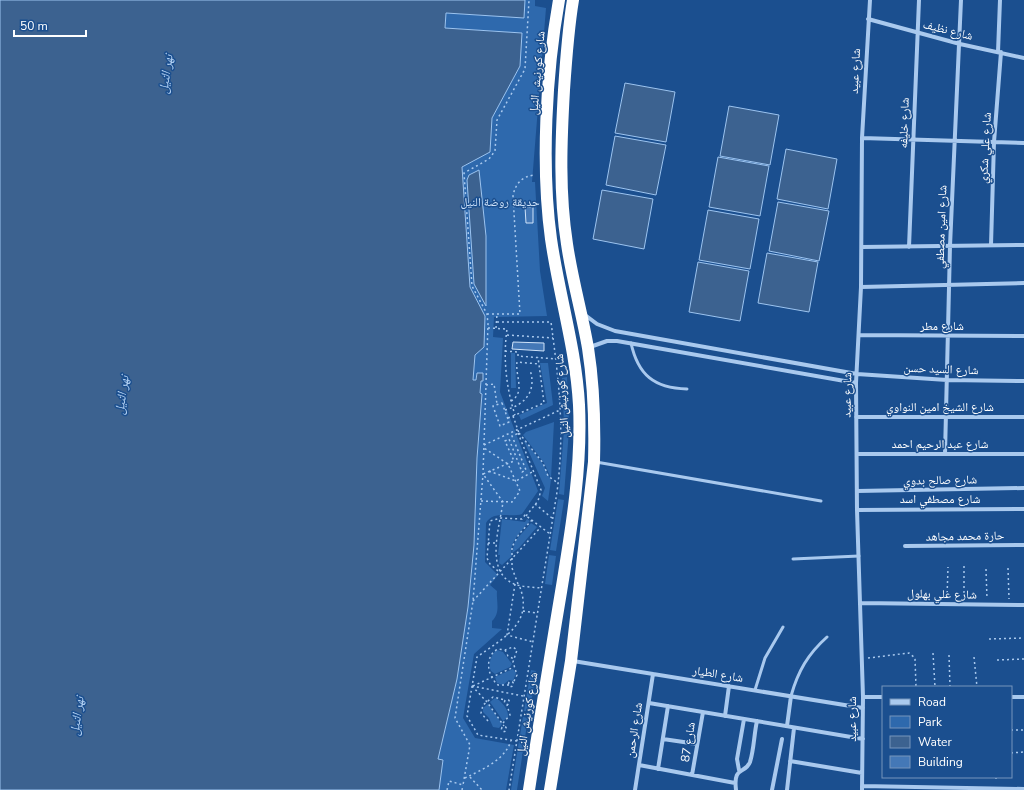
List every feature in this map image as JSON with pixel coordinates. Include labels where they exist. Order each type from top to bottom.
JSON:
[{"type":"highway","name":"شارع كورنيش النيل","points":[[529,790],[568,545],[577,477],[580,436],[576,373],[557,275],[547,202],[546,167],[549,82],[559,0]]},
{"type":"highway","points":[[550,790],[571,661],[594,462],[594,405],[588,348],[567,244],[561,187],[562,121],[568,34],[573,0]]},
{"type":"street","name":"شارع عبيد","points":[[862,788],[863,698],[857,510],[856,383],[862,247],[862,138],[870,0]]},
{"type":"street","name":"شارع خليفه","points":[[909,247],[919,0]]},
{"type":"street","name":"شارع امين مصطفي","points":[[945,454],[950,246],[961,0]]},
{"type":"street","name":"شارع علي شكري","points":[[991,245],[1000,0]]},
{"type":"street","name":"شارع نظيف","points":[[868,18],[960,44],[1024,58]]},
{"type":"street","points":[[862,138],[1024,143]]},
{"type":"street","points":[[862,247],[1024,245]]},
{"type":"street","points":[[861,287],[1024,282]]},
{"type":"street","name":"شارع السيد حسن","points":[[581,312],[597,324],[615,331],[857,374],[947,380],[1024,381]]},
{"type":"street","name":"شارع مطر","points":[[859,335],[1024,336]]},
{"type":"street","points":[[588,348],[607,341],[631,343],[856,383]]},
{"type":"street","name":"شارع الشيخ امين النواوي","points":[[856,417],[1024,418]]},
{"type":"street","name":"شارع عبد الرحيم احمد","points":[[857,454],[1024,454]]},
{"type":"street","name":"شارع صالح بدوي","points":[[857,491],[1024,488]]},
{"type":"street","name":"شارع مصطفي اسد","points":[[857,510],[1024,509]]},
{"type":"street","name":"حارة محمد مجاهد","points":[[905,546],[1024,545]]},
{"type":"street","name":"شارع علي بهلول","points":[[860,603],[1024,605]]},
{"type":"street","name":"شارع الطيار","points":[[571,661],[863,708]]},
{"type":"street","name":"شارع الرحمن","points":[[635,790],[653,674]]},
{"type":"street","points":[[725,716],[729,686]]},
{"type":"street","points":[[787,726],[791,696]]},
{"type":"street","points":[[863,698],[882,697]]},
{"type":"street","points":[[1012,697],[1024,697]]},
{"type":"street","points":[[649,703],[862,740]]},
{"type":"street","points":[[658,769],[668,706]]},
{"type":"street","name":"شارع 87","points":[[692,775],[703,712]]},
{"type":"street","points":[[736,790],[735,783],[739,770],[737,759],[744,719]]},
{"type":"street","points":[[739,770],[744,769],[750,762],[757,721]]},
{"type":"street","points":[[787,790],[794,728]]},
{"type":"street","points":[[663,739],[697,744]]},
{"type":"street","points":[[772,790],[782,739]]},
{"type":"street","points":[[790,761],[862,773]]},
{"type":"street","points":[[639,765],[735,783]]},
{"type":"street","points":[[862,788],[1024,789]]},
{"type":"lane","points":[[631,343],[634,359],[643,373],[656,383],[670,389],[687,389]]},
{"type":"lane","points":[[594,462],[821,501]]},
{"type":"lane","points":[[793,559],[859,556]]},
{"type":"lane","points":[[755,690],[765,658],[783,627]]},
{"type":"lane","points":[[791,696],[795,679],[803,663],[814,649],[827,637]]},
{"type":"path","points":[[462,790],[470,745],[455,718],[473,601],[483,474],[488,328],[487,314],[472,286],[464,173],[489,159],[495,151],[497,120],[525,69],[529,0]]},
{"type":"path","points":[[487,314],[520,314],[513,196],[519,182],[532,175]]},
{"type":"path","points":[[496,328],[497,314]]},
{"type":"path","points":[[497,322],[551,322],[561,410],[561,451],[558,484],[509,790]]},
{"type":"path","points":[[488,328],[507,329],[505,351],[506,376],[515,415]]},
{"type":"path","points":[[507,335],[553,338]]},
{"type":"path","points":[[505,351],[518,352],[518,356],[556,359]]},
{"type":"path","points":[[508,418],[544,403],[538,357]]},
{"type":"path","points":[[511,401],[517,396],[520,390],[516,372],[517,362],[539,364]]},
{"type":"path","points":[[505,410],[513,408],[523,402],[530,393],[532,381],[530,370]]},
{"type":"path","points":[[486,385],[494,384],[497,404]]},
{"type":"path","points":[[502,403],[509,422],[500,426],[493,406],[497,404],[502,403]]},
{"type":"path","points":[[484,446],[561,410]]},
{"type":"path","points":[[512,416],[541,490],[540,498],[522,519],[501,518],[492,520],[489,523],[488,561],[507,580],[517,585],[541,588]]},
{"type":"path","points":[[519,433],[543,463],[548,476],[558,484]]},
{"type":"path","points":[[483,474],[514,461],[506,441],[509,439],[522,472],[526,470],[512,436],[519,433]]},
{"type":"path","points":[[481,501],[512,502],[520,491],[508,464],[484,446]]},
{"type":"path","points":[[489,471],[516,481],[534,471]]},
{"type":"path","points":[[483,474],[503,502],[496,561],[500,572]]},
{"type":"path","points":[[535,504],[552,518]]},
{"type":"path","points":[[526,516],[550,534]]},
{"type":"path","points":[[517,741],[478,735],[467,716],[477,657],[507,635],[516,625],[523,611],[523,598],[512,568],[512,550],[516,539],[532,520]]},
{"type":"path","points":[[473,601],[541,527]]},
{"type":"path","points":[[488,543],[498,544]]},
{"type":"path","points":[[964,566],[964,604]]},
{"type":"path","points":[[947,604],[948,567]]},
{"type":"path","points":[[1008,568],[1009,605]]},
{"type":"path","points":[[986,569],[987,604]]},
{"type":"path","points":[[507,635],[517,585]]},
{"type":"path","points":[[523,611],[537,613]]},
{"type":"path","points":[[507,635],[533,642]]},
{"type":"path","points":[[989,639],[1024,638]]},
{"type":"path","points":[[510,647],[515,648],[518,652],[514,659],[514,666],[517,675],[514,684],[512,686],[498,685],[488,668],[492,654],[496,650],[505,650],[510,647]]},
{"type":"path","points":[[505,650],[508,656],[514,659]]},
{"type":"path","points":[[862,658],[909,653],[912,654],[915,658],[916,686]]},
{"type":"path","points":[[933,653],[935,686]]},
{"type":"path","points":[[949,655],[950,686]]},
{"type":"path","points":[[974,658],[977,686]]},
{"type":"path","points":[[997,660],[1024,659]]},
{"type":"path","points":[[472,686],[514,666]]},
{"type":"path","points":[[472,686],[524,696]]},
{"type":"path","points":[[472,686],[487,702],[504,726]]},
{"type":"path","points":[[488,721],[481,710],[483,705],[493,697],[509,701],[507,705]]},
{"type":"path","points":[[503,723],[510,715],[507,705],[504,703],[505,700]]},
{"type":"path","points":[[1012,730],[1024,730]]},
{"type":"path","points":[[464,778],[470,776],[502,756],[508,748],[511,740]]},
{"type":"path","points":[[1012,753],[1024,752]]},
{"type":"path","points":[[470,776],[482,790]]},
{"type":"path","points":[[447,790],[449,781],[463,785]]},
{"type":"green space","name":"حديقة روضة النيل","points":[[525,0],[535,0],[535,6],[546,8],[532,182],[535,182],[540,271],[547,316],[494,317],[493,337],[503,338],[500,392],[538,491],[522,514],[498,515],[489,519],[486,523],[485,562],[498,575],[490,585],[497,591],[497,611],[495,618],[492,621],[492,628],[502,629],[474,654],[463,718],[475,738],[514,745],[506,790],[439,790],[443,760],[438,759],[457,679],[468,607],[474,545],[477,458],[482,394],[480,394],[481,381],[483,381],[483,374],[477,373],[476,380],[473,380],[475,355],[485,316],[470,287],[462,167],[490,151],[492,118],[520,66],[522,33],[445,28],[446,13],[524,18]]},
{"type":"green space","points":[[511,353],[515,353],[516,388],[511,388]]},
{"type":"green space","points":[[540,363],[548,363],[553,405],[521,420],[519,415],[547,403]]},
{"type":"green space","points":[[567,377],[569,424],[564,424],[562,378]]},
{"type":"green space","points":[[554,422],[551,478],[544,463],[523,435],[526,432]]},
{"type":"green space","points":[[564,430],[569,430],[564,495],[559,494]]},
{"type":"green space","points":[[523,439],[543,464],[551,480],[548,501],[542,496],[545,488]]},
{"type":"green space","points":[[558,499],[564,500],[556,551],[550,550]]},
{"type":"green space","points":[[502,519],[525,522],[527,519],[530,521],[514,542],[511,551],[512,556],[502,565],[499,563],[500,555],[498,555]]},
{"type":"green space","points":[[531,523],[537,527],[519,548],[512,553],[515,541]]},
{"type":"green space","points":[[549,555],[556,556],[552,585],[545,584]]},
{"type":"green space","points":[[497,650],[503,652],[512,664],[510,667],[495,674],[491,671],[490,663],[493,654]]},
{"type":"green space","points":[[513,669],[516,673],[513,681],[509,680],[503,685],[497,683],[495,677]]},
{"type":"green space","points":[[531,670],[536,671],[530,711],[524,711]]},
{"type":"green space","points":[[495,698],[506,708],[508,717],[503,721],[490,702]]},
{"type":"green space","points":[[488,704],[502,724],[499,728],[493,727],[489,718],[483,712],[483,708]]},
{"type":"green space","points":[[523,717],[528,718],[517,790],[511,790]]},
{"type":"water","name":"نهر النيل","points":[[0,0],[525,0],[524,18],[446,13],[445,28],[522,33],[520,66],[492,118],[490,152],[462,167],[470,287],[485,316],[484,347],[475,355],[473,380],[476,380],[477,373],[483,373],[483,381],[481,381],[480,393],[482,394],[477,458],[474,545],[468,607],[457,679],[438,759],[443,760],[439,790],[0,790]]},
{"type":"water","points":[[625,83],[675,92],[666,142],[615,133]]},
{"type":"water","points":[[729,106],[779,115],[770,165],[720,156]]},
{"type":"water","points":[[615,136],[666,145],[656,195],[606,185]]},
{"type":"water","points":[[786,149],[837,159],[828,209],[777,199]]},
{"type":"water","points":[[718,157],[769,166],[760,216],[709,207]]},
{"type":"water","points":[[479,170],[486,236],[486,306],[474,284],[467,180],[469,175]]},
{"type":"water","points":[[602,190],[653,199],[644,249],[593,239]]},
{"type":"water","points":[[778,202],[829,211],[819,261],[769,251]]},
{"type":"water","points":[[708,210],[759,219],[750,269],[699,260]]},
{"type":"water","points":[[767,253],[818,262],[809,312],[758,303]]},
{"type":"water","points":[[698,262],[749,271],[740,321],[689,312]]},
{"type":"building","points":[[525,207],[533,207],[533,223],[526,223]]},
{"type":"building","points":[[513,342],[544,343],[544,351],[512,349]]}]
